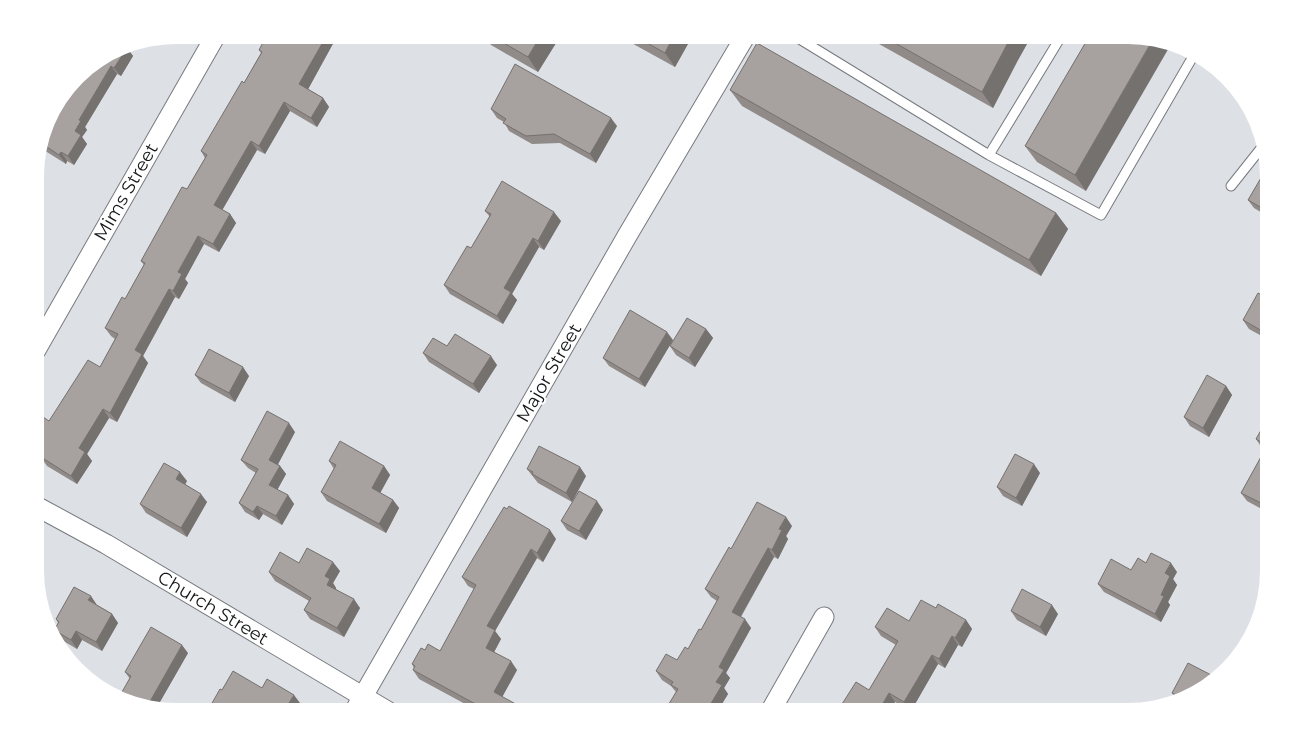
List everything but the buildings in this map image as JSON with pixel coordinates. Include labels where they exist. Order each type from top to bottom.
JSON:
[{"type":"street","name":"Mims Street","points":[[44,336],[211,44]]},
{"type":"street","name":"Major Street","points":[[360,703],[627,236],[741,44]]},
{"type":"street","name":"Church Street","points":[[44,510],[106,544],[357,703]]},
{"type":"street","points":[[775,703],[824,617]]},
{"type":"lane","points":[[808,44],[989,155],[1101,215],[1191,60]]},
{"type":"lane","points":[[989,155],[1057,44]]},
{"type":"lane","points":[[1231,186],[1258,152]]}]
